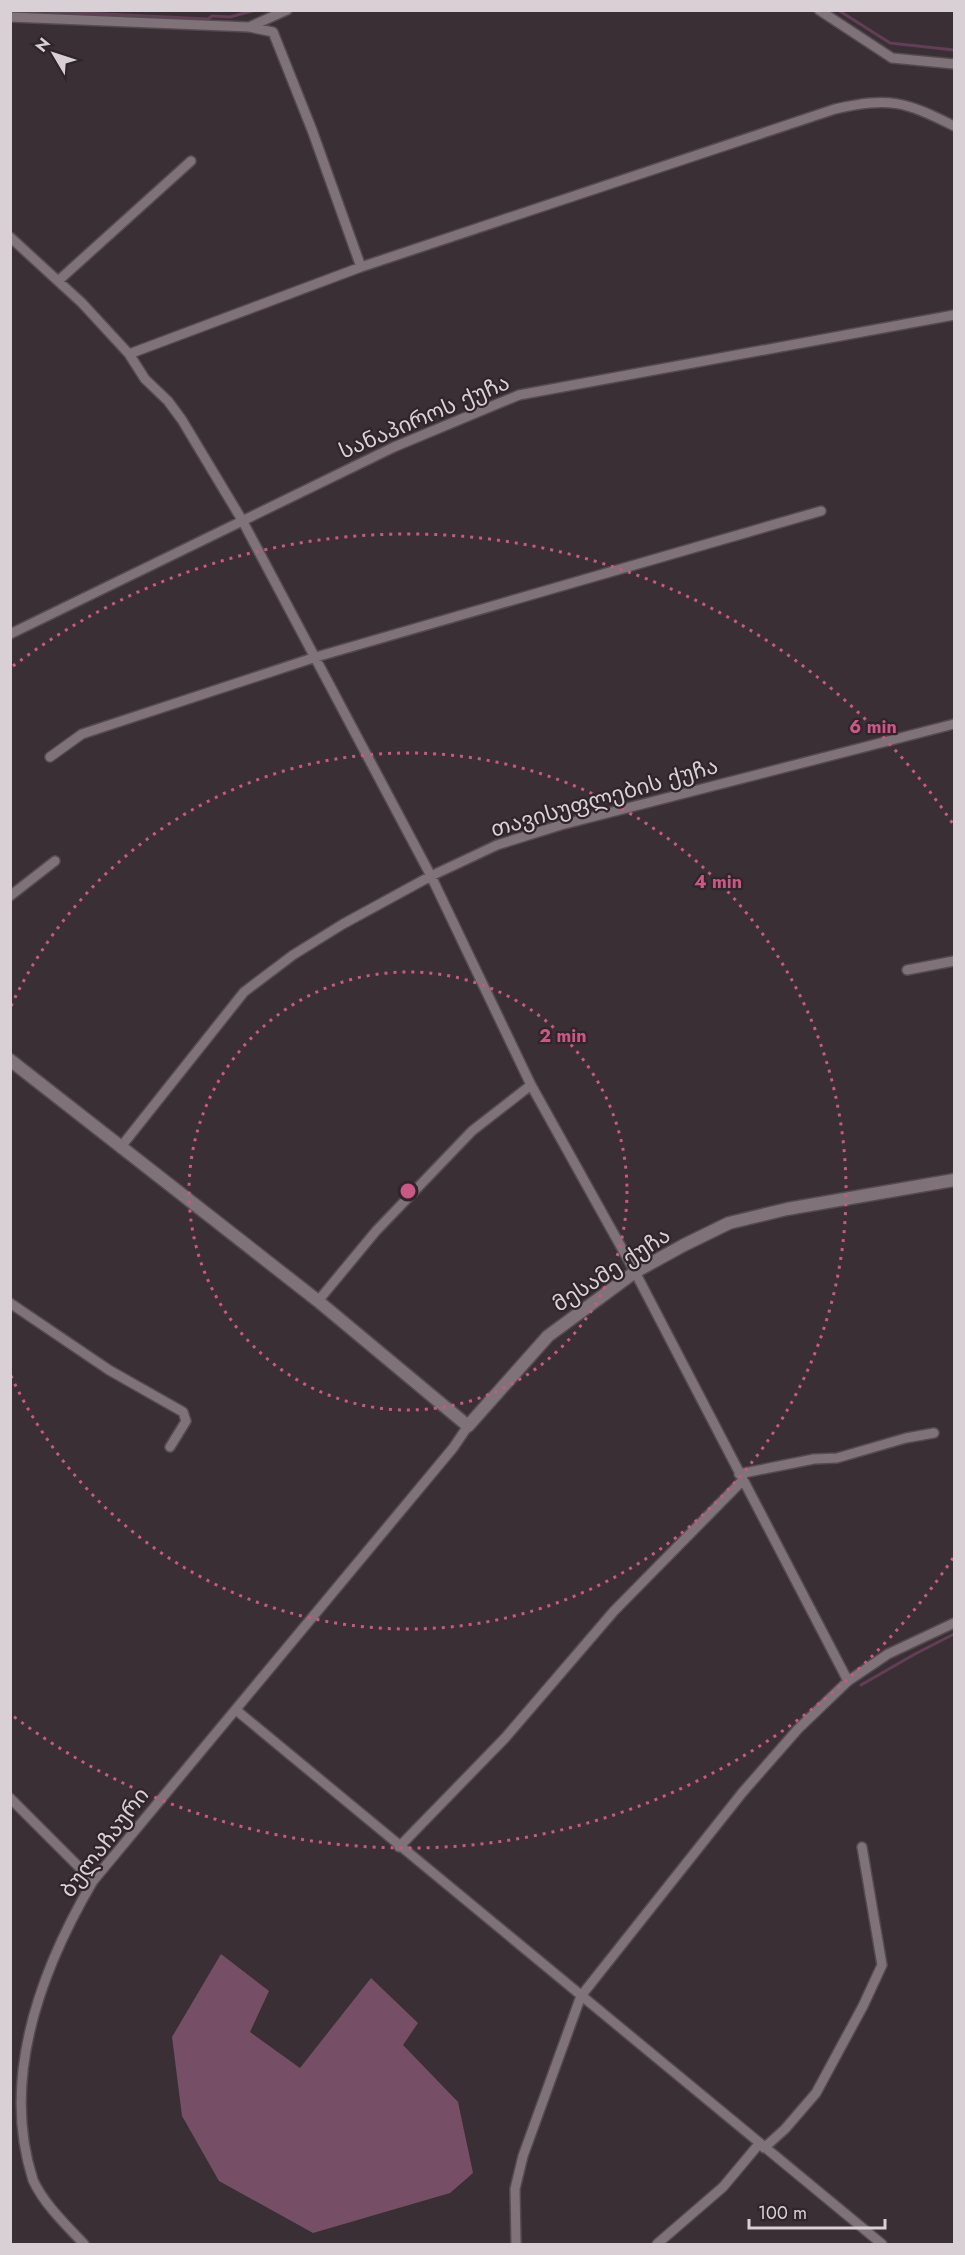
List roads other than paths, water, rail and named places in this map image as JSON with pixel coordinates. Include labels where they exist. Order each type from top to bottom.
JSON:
[{"type":"street","points":[[249,27],[287,10]]},
{"type":"street","points":[[819,10],[892,58],[954,64]]},
{"type":"street","points":[[10,17],[249,27],[273,32],[312,130],[360,267]]},
{"type":"street","points":[[129,354],[360,267],[834,109],[873,101],[914,106],[954,126]]},
{"type":"street","points":[[58,281],[191,161]]},
{"type":"street","points":[[10,237],[58,281],[129,354],[145,379],[182,420],[242,520],[431,876],[531,1085],[635,1272],[848,1681]]},
{"type":"street","name":"სანაპიროს ქუჩა","points":[[10,634],[394,447],[519,395],[954,315]]},
{"type":"street","points":[[50,757],[82,734],[316,657],[821,512]]},
{"type":"street","name":"თავისუფლების ქუჩა","points":[[120,1148],[244,993],[293,955],[333,930],[431,876],[497,845],[561,825],[954,724]]},
{"type":"street","points":[[10,896],[55,861]]},
{"type":"street","points":[[907,970],[954,961]]},
{"type":"street","points":[[10,1060],[318,1301],[468,1426]]},
{"type":"street","points":[[318,1301],[376,1231],[472,1131],[531,1085]]},
{"type":"street","name":"მესამე ქუჩა","points":[[468,1426],[549,1336],[635,1272],[729,1223],[841,1199],[954,1180]]},
{"type":"street","points":[[10,1303],[109,1370],[183,1412],[186,1421],[170,1447]]},
{"type":"street","name":"ბულაჩაური","points":[[84,2244],[57,2215],[33,2181],[20,2139],[16,2096],[21,2047],[31,2004],[47,1964],[93,1881],[453,1448],[468,1426]]},
{"type":"street","points":[[399,1846],[505,1738],[614,1611],[741,1477],[814,1459],[837,1458],[906,1438],[934,1433]]},
{"type":"street","points":[[516,2244],[515,2189],[523,2156],[581,1996],[742,1793],[798,1729],[848,1681],[888,1654],[954,1623]]},
{"type":"street","points":[[236,1710],[882,2244]]},
{"type":"street","points":[[10,1798],[93,1881]]},
{"type":"street","points":[[657,2244],[723,2187],[762,2146],[785,2129],[816,2092],[863,2006],[882,1965],[862,1847]]},
{"type":"waterway","points":[[23,10],[208,19],[212,16],[230,17],[256,10]]},
{"type":"waterway","points":[[838,10],[890,43],[954,50]]},
{"type":"waterway","points":[[861,1685],[954,1634]]}]
